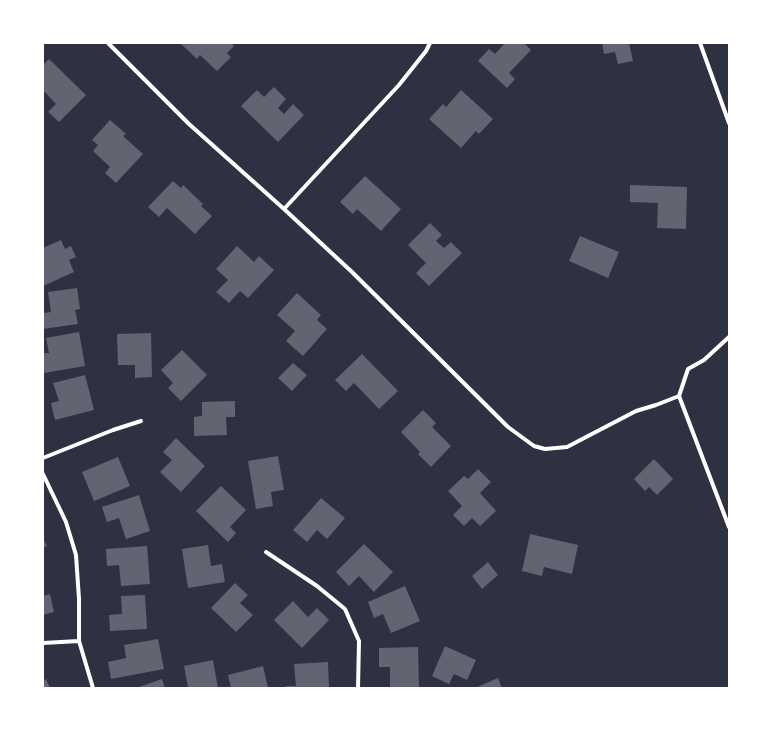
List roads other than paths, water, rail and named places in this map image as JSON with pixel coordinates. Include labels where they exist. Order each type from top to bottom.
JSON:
[{"type":"street","points":[[108,43],[189,124],[352,272],[508,427],[534,446],[546,449],[567,447],[636,411],[679,396]]},
{"type":"street","points":[[284,209],[399,85],[426,51],[430,43]]},
{"type":"street","points":[[700,43],[729,123]]},
{"type":"street","points":[[729,337],[704,360],[688,369],[679,396],[729,527]]},
{"type":"street","points":[[43,458],[113,430],[141,421]]},
{"type":"street","points":[[43,474],[66,522],[76,555],[79,599],[79,641],[93,688]]},
{"type":"street","points":[[266,552],[317,586],[345,609],[359,641],[358,688]]},
{"type":"street","points":[[43,643],[79,641]]}]
